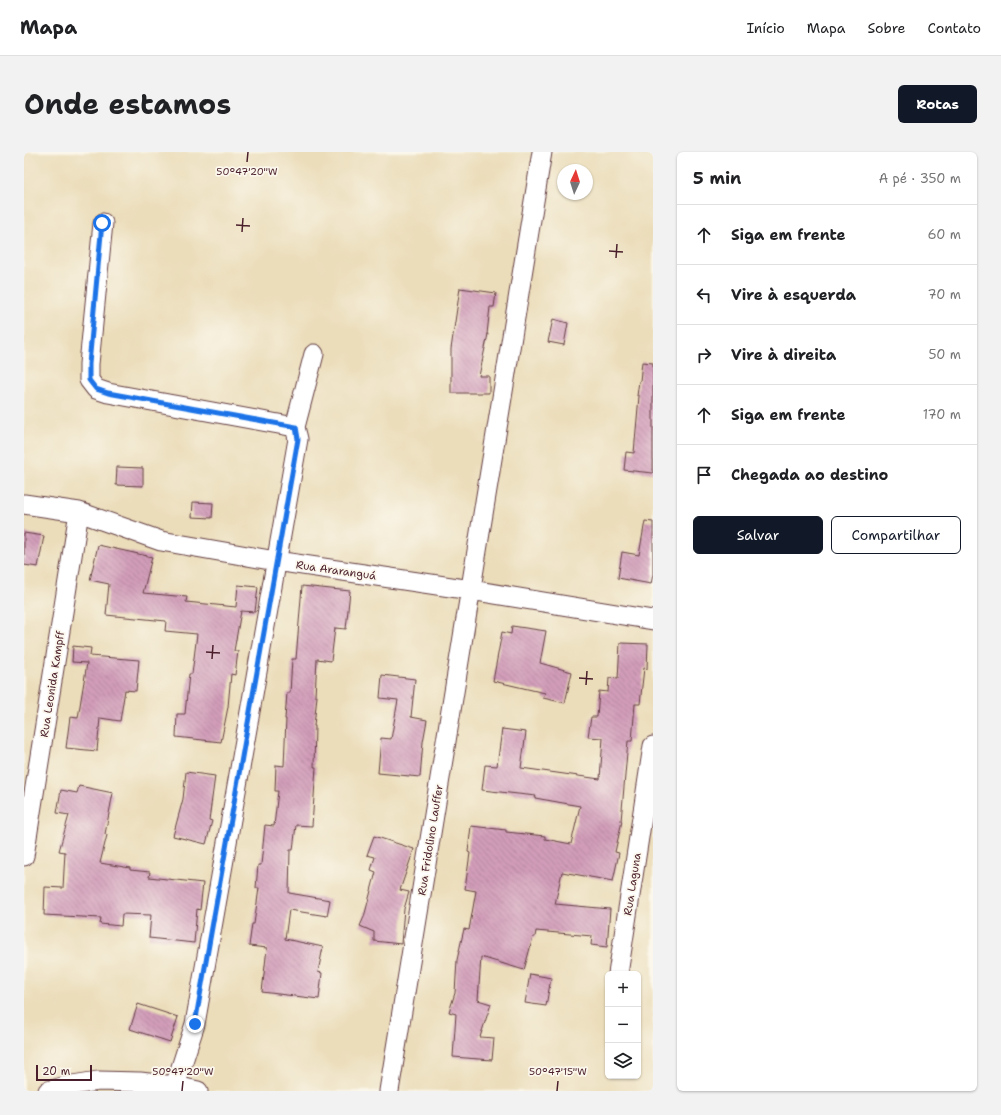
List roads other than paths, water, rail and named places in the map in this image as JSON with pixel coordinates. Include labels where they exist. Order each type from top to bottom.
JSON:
[{"type":"street","name":"Rua Fridolino Lauffer","points":[[389,1091],[542,152]]},
{"type":"street","points":[[102,223],[89,364],[89,380],[96,389],[108,393],[296,427]]},
{"type":"street","points":[[175,1086],[195,1024],[298,439],[296,427],[314,354]]},
{"type":"street","name":"Rua Araranguá","points":[[24,504],[79,512],[161,541],[276,561],[471,590],[653,620]]},
{"type":"street","name":"Rua Leonida Kampff","points":[[24,856],[28,803],[79,512]]},
{"type":"street","name":"Rua Laguna","points":[[618,971],[653,746]]},
{"type":"street","points":[[48,1091],[66,1086],[98,1081],[140,1082],[175,1086],[198,1091]]}]
